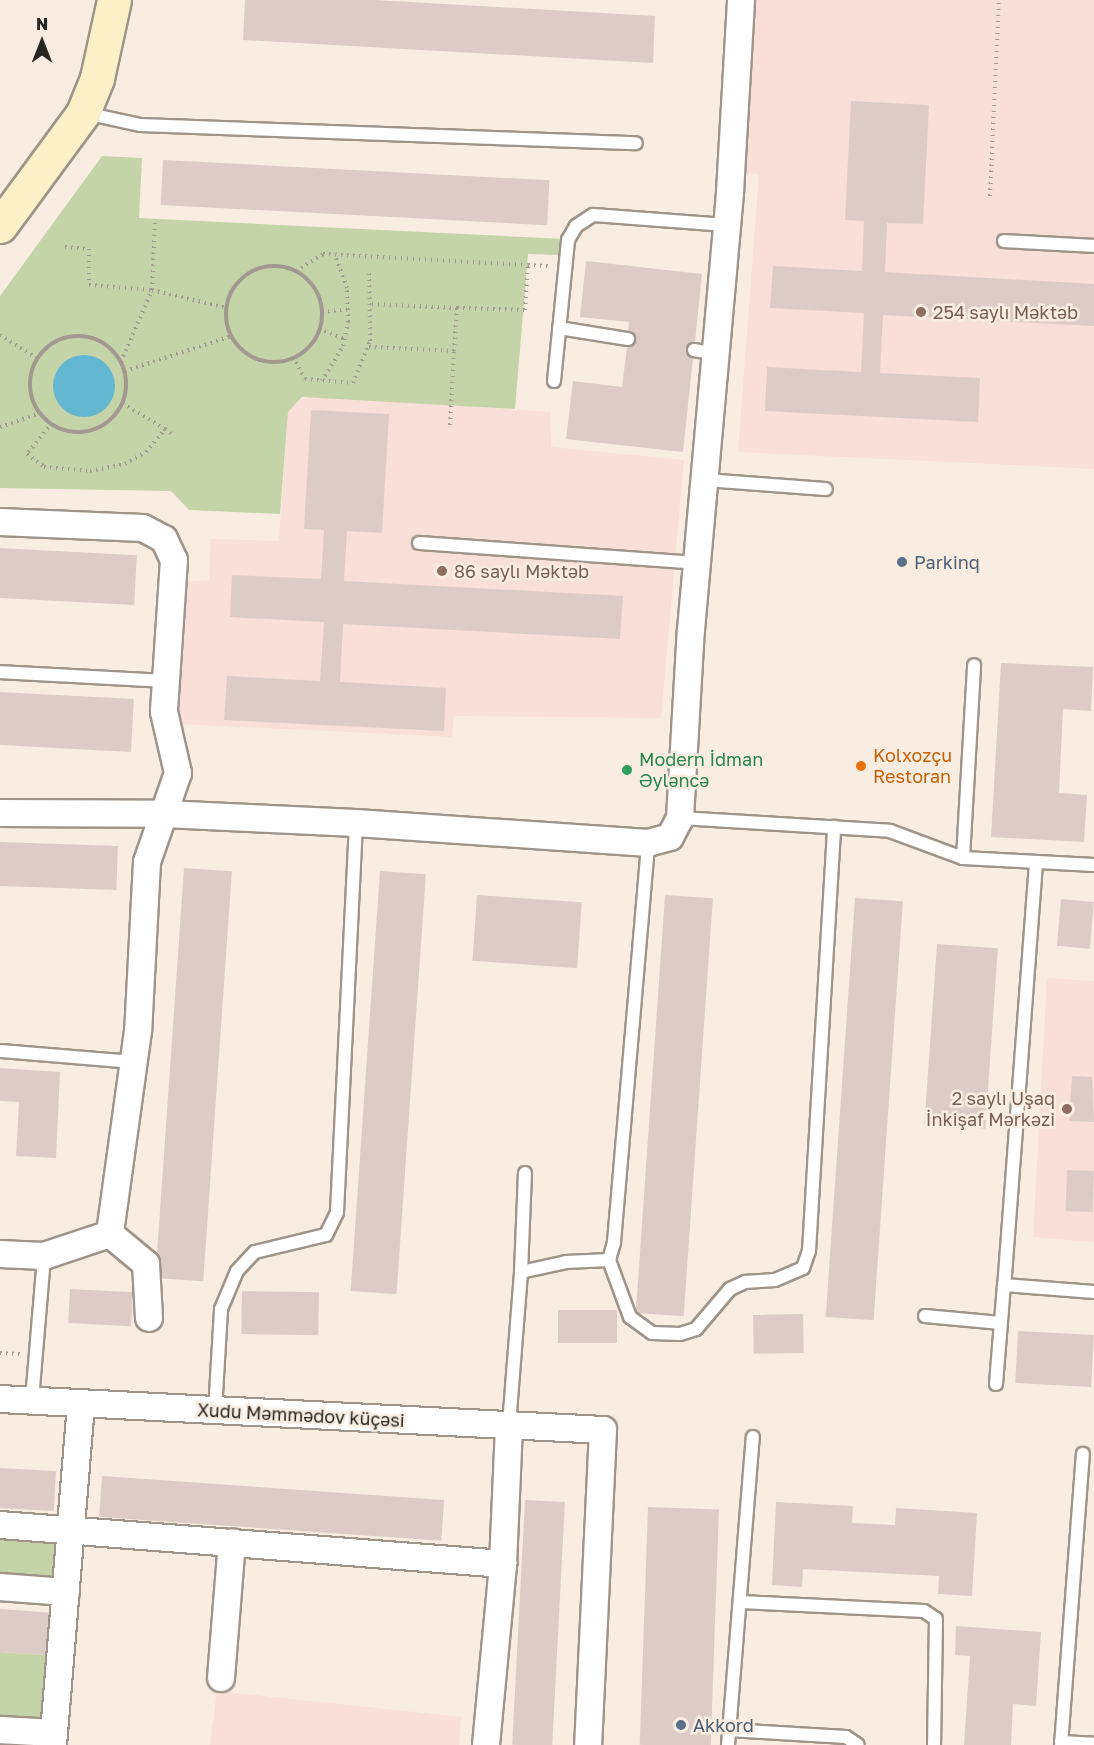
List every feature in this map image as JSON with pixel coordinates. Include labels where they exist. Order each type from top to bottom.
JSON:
[{"type":"main road","points":[[0,197],[75,110],[100,0]]},
{"type":"main road","points":[[0,226],[97,78],[114,0]]},
{"type":"street","points":[[0,813],[164,814],[356,823],[648,843],[670,837],[680,818],[705,480],[705,352],[728,225],[741,0]]},
{"type":"street","points":[[0,522],[143,528],[164,539],[174,560],[165,681],[166,727],[177,753],[178,773],[147,861],[134,1062],[110,1234]]},
{"type":"street","points":[[0,1254],[44,1256],[110,1234]]},
{"type":"street","points":[[110,1234],[146,1264],[150,1318]]},
{"type":"street","name":"Xudu Məmmədov küçəsi","points":[[0,1399],[81,1405],[603,1430],[588,1745]]},
{"type":"street","points":[[0,1730],[53,1739],[81,1405]]},
{"type":"street","points":[[486,1745],[502,1563],[509,1425]]},
{"type":"street","points":[[0,1525],[502,1563]]},
{"type":"street","points":[[221,1678],[232,1542]]},
{"type":"street","points":[[0,1587],[66,1592]]},
{"type":"lane","points":[[75,110],[140,124],[636,143]]},
{"type":"lane","points":[[554,381],[568,240],[576,226],[593,215],[728,225]]},
{"type":"lane","points":[[1004,241],[1094,246]]},
{"type":"lane","points":[[559,328],[628,339]]},
{"type":"lane","points":[[705,480],[826,489]]},
{"type":"lane","points":[[419,543],[697,564]]},
{"type":"lane","points":[[963,858],[974,665]]},
{"type":"lane","points":[[0,672],[165,681]]},
{"type":"lane","points":[[680,818],[890,831],[963,858],[1094,865]]},
{"type":"lane","points":[[215,1411],[221,1310],[237,1271],[255,1252],[326,1235],[337,1212],[356,823]]},
{"type":"lane","points":[[648,843],[614,1242],[609,1260],[630,1317],[652,1333],[680,1334],[696,1329],[730,1288],[745,1282],[785,1278],[803,1268],[809,1251],[834,826]]},
{"type":"lane","points":[[996,1384],[1036,863]]},
{"type":"lane","points":[[0,1051],[134,1062]]},
{"type":"lane","points":[[509,1425],[521,1272],[525,1173]]},
{"type":"lane","points":[[32,1400],[44,1256]]},
{"type":"lane","points":[[521,1272],[566,1262],[609,1260]]},
{"type":"lane","points":[[1004,1285],[1094,1292]]},
{"type":"lane","points":[[925,1316],[1000,1323]]},
{"type":"lane","points":[[728,1745],[753,1437]]},
{"type":"lane","points":[[1083,1454],[1061,1743],[1094,1744]]},
{"type":"lane","points":[[741,1602],[924,1611],[936,1619],[934,1745]]},
{"type":"lane","points":[[729,1730],[846,1737],[858,1745]]},
{"type":"path","points":[[990,196],[999,0]]},
{"type":"path","points":[[121,362],[152,290],[155,220]]},
{"type":"path","points":[[65,247],[89,249],[89,285],[152,290],[228,308]]},
{"type":"path","points":[[296,270],[310,259],[335,255],[528,266],[566,266]]},
{"type":"path","points":[[322,381],[345,339],[349,309],[347,288],[335,255]]},
{"type":"path","points":[[276,266],[296,270],[312,283],[322,312],[319,329],[315,339],[292,357],[262,361],[244,352],[232,336],[228,308],[229,297],[240,280],[256,269],[276,266]]},
{"type":"path","points":[[372,304],[525,310],[528,266]]},
{"type":"path","points":[[292,357],[305,379],[353,383],[369,346],[372,304],[369,273]]},
{"type":"path","points":[[450,425],[457,308]]},
{"type":"path","points":[[322,312],[349,309]]},
{"type":"path","points":[[319,329],[345,339]]},
{"type":"path","points":[[0,335],[37,358]]},
{"type":"path","points":[[85,336],[103,342],[121,362],[125,371],[126,390],[122,404],[105,424],[87,431],[67,430],[38,414],[31,390],[37,358],[50,345],[67,337],[85,336]]},
{"type":"path","points":[[125,371],[232,336]]},
{"type":"path","points":[[369,346],[454,351]]},
{"type":"path","points":[[122,404],[172,435]]},
{"type":"path","points":[[0,427],[38,414]]},
{"type":"path","points":[[52,423],[27,454],[44,467],[90,471],[132,460],[146,452],[165,429]]},
{"type":"shaded area","name":"254 saylı Məktəb","points":[[754,0],[1094,0],[1094,469],[738,452],[759,174],[744,173]]},
{"type":"shaded area","name":"86 saylı Məktəb","points":[[313,396],[550,412],[551,447],[684,460],[661,718],[454,716],[452,737],[178,724],[183,582],[209,580],[211,539],[279,541],[288,412],[297,400]]},
{"type":"shaded area","name":"2 saylı Uşaq İnkişaf Mərkəzi","points":[[1047,978],[1094,981],[1094,1242],[1033,1237]]},
{"type":"shaded area","points":[[217,1691],[461,1717],[459,1745],[210,1745]]},
{"type":"green space","points":[[102,156],[142,158],[139,218],[565,239],[560,255],[528,254],[515,409],[302,397],[288,412],[280,514],[189,510],[171,491],[0,488],[0,296]]},
{"type":"green space","points":[[0,1528],[60,1533],[55,1590],[0,1585]]},
{"type":"green space","points":[[0,1652],[49,1655],[44,1722],[0,1719]]},
{"type":"water","points":[[84,355],[101,360],[106,364],[110,369],[115,386],[110,403],[106,408],[101,412],[84,417],[67,412],[62,408],[58,403],[53,386],[58,369],[62,364],[67,360]]},
{"type":"building","points":[[245,0],[375,0],[655,16],[653,63],[243,40]]},
{"type":"building","points":[[851,101],[929,105],[923,224],[887,223],[885,272],[1094,284],[1094,326],[883,315],[880,373],[980,378],[978,422],[765,411],[767,367],[861,372],[864,313],[770,308],[773,266],[862,271],[864,221],[845,220]]},
{"type":"building","points":[[163,160],[549,180],[547,225],[161,205]]},
{"type":"building","points":[[586,261],[702,274],[695,342],[686,349],[693,358],[683,452],[566,439],[573,381],[622,387],[627,347],[636,340],[628,331],[629,322],[580,317]]},
{"type":"building","points":[[311,410],[389,414],[382,533],[347,531],[344,581],[623,596],[620,639],[343,624],[340,682],[446,688],[444,731],[224,720],[227,676],[320,681],[324,622],[230,617],[232,575],[321,579],[324,530],[304,529]]},
{"type":"building","points":[[0,548],[137,555],[134,605],[0,598]]},
{"type":"building","points":[[1001,663],[1093,667],[1091,711],[1063,709],[1059,793],[1087,795],[1084,842],[991,837]]},
{"type":"building","points":[[0,692],[134,699],[131,752],[0,745]]},
{"type":"building","points":[[0,842],[118,846],[116,890],[0,886]]},
{"type":"building","points":[[184,868],[232,871],[203,1281],[155,1278]]},
{"type":"building","points":[[380,871],[426,874],[397,1294],[351,1291]]},
{"type":"building","points":[[477,895],[582,902],[577,968],[472,961]]},
{"type":"building","points":[[665,895],[713,898],[684,1316],[636,1313]]},
{"type":"building","points":[[855,898],[903,901],[874,1320],[826,1317]]},
{"type":"building","points":[[1061,899],[1094,902],[1090,949],[1057,946]]},
{"type":"building","points":[[937,944],[998,948],[985,1129],[924,1125]]},
{"type":"building","points":[[0,1068],[60,1072],[56,1158],[16,1156],[19,1102],[0,1101]]},
{"type":"building","points":[[1072,1076],[1092,1077],[1094,1122],[1069,1121]]},
{"type":"building","points":[[1067,1170],[1094,1171],[1093,1212],[1066,1211]]},
{"type":"building","points":[[70,1289],[133,1292],[131,1326],[68,1323]]},
{"type":"building","points":[[242,1291],[319,1292],[318,1335],[241,1334]]},
{"type":"building","points":[[558,1310],[617,1310],[617,1343],[558,1343]]},
{"type":"building","points":[[803,1314],[804,1353],[754,1354],[753,1315]]},
{"type":"building","points":[[1018,1331],[1094,1335],[1091,1387],[1015,1383]]},
{"type":"building","points":[[0,1468],[56,1471],[54,1511],[0,1508]]},
{"type":"building","points":[[102,1476],[444,1500],[441,1541],[99,1517]]},
{"type":"building","points":[[525,1500],[565,1502],[552,1745],[512,1745]]},
{"type":"building","points":[[776,1502],[853,1506],[852,1523],[895,1525],[896,1508],[977,1513],[972,1596],[938,1594],[939,1576],[803,1569],[802,1587],[772,1585]]},
{"type":"building","points":[[648,1507],[719,1509],[711,1745],[640,1745]]},
{"type":"building","points":[[0,1609],[49,1612],[46,1655],[0,1652]]},
{"type":"building","points":[[956,1626],[1041,1632],[1036,1706],[1013,1704],[1011,1745],[964,1745],[970,1656],[955,1655]]},
{"type":"place","name":"254 saylı Məktəb","points":[[921,312]]},
{"type":"place","name":"Parkinq","points":[[902,562]]},
{"type":"place","name":"86 saylı Məktəb","points":[[442,571]]},
{"type":"place","name":"Kolxozçu Restoran","points":[[861,766]]},
{"type":"place","name":"Modern İdman Əyləncə","points":[[627,770]]},
{"type":"place","name":"2 saylı Uşaq İnkişaf Mərkəzi","points":[[1067,1109]]},
{"type":"place","name":"Akkord","points":[[681,1725]]}]
